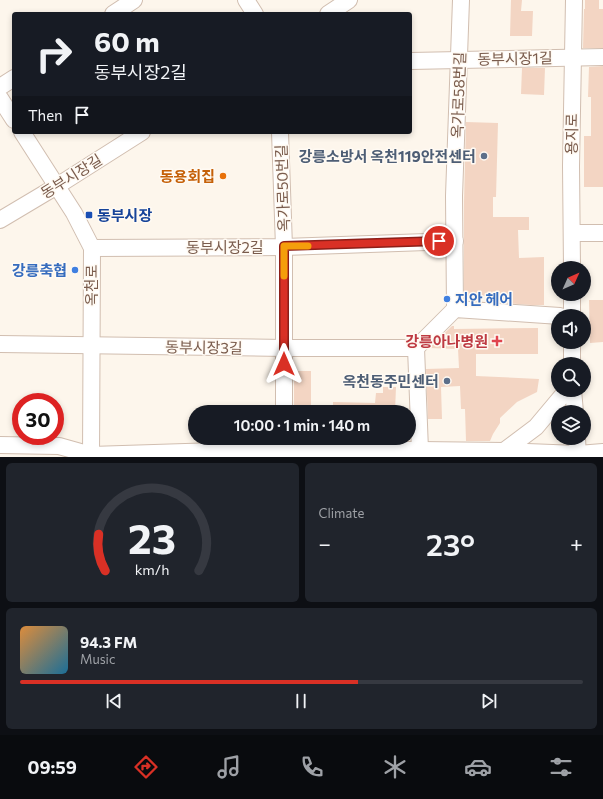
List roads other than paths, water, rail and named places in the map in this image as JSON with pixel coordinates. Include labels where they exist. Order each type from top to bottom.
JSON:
[{"type":"street","points":[[116,12],[134,0]]},
{"type":"street","points":[[246,0],[254,12]]},
{"type":"street","points":[[331,12],[349,0]]},
{"type":"street","name":"옥가로58번길","points":[[455,310],[454,196],[461,0]]},
{"type":"street","name":"용지로","points":[[572,261],[571,166],[574,0]]},
{"type":"street","name":"동부시장1길","points":[[412,61],[603,57]]},
{"type":"street","points":[[0,87],[12,79]]},
{"type":"street","points":[[0,98],[12,117]]},
{"type":"street","name":"옥천로","points":[[23,134],[74,213],[92,248],[90,456]]},
{"type":"street","name":"동부시장길","points":[[0,220],[139,134]]},
{"type":"street","name":"옥가로50번길","points":[[280,134],[284,246],[284,405]]},
{"type":"street","points":[[572,233],[603,233]]},
{"type":"street","name":"동부시장2길","points":[[92,248],[284,246],[454,240]]},
{"type":"street","points":[[420,450],[416,348],[455,310],[551,315]]},
{"type":"street","name":"동부시장3길","points":[[0,344],[284,348],[416,348]]},
{"type":"street","points":[[507,454],[536,427],[561,397]]},
{"type":"street","points":[[0,445],[58,446],[90,456],[268,445]]},
{"type":"street","points":[[307,445],[507,454],[578,450],[603,452]]},
{"type":"place","name":"강릉소방서 옥천119안전센터","points":[[484,156]]},
{"type":"place","name":"동용회집","points":[[223,176]]},
{"type":"place","name":"동부시장","points":[[89,215]]},
{"type":"place","name":"강릉축협","points":[[75,270]]},
{"type":"place","name":"지안 헤어","points":[[447,299]]},
{"type":"place","name":"강릉아나병원","points":[[497,341]]},
{"type":"place","name":"옥천동주민센터","points":[[447,381]]}]
